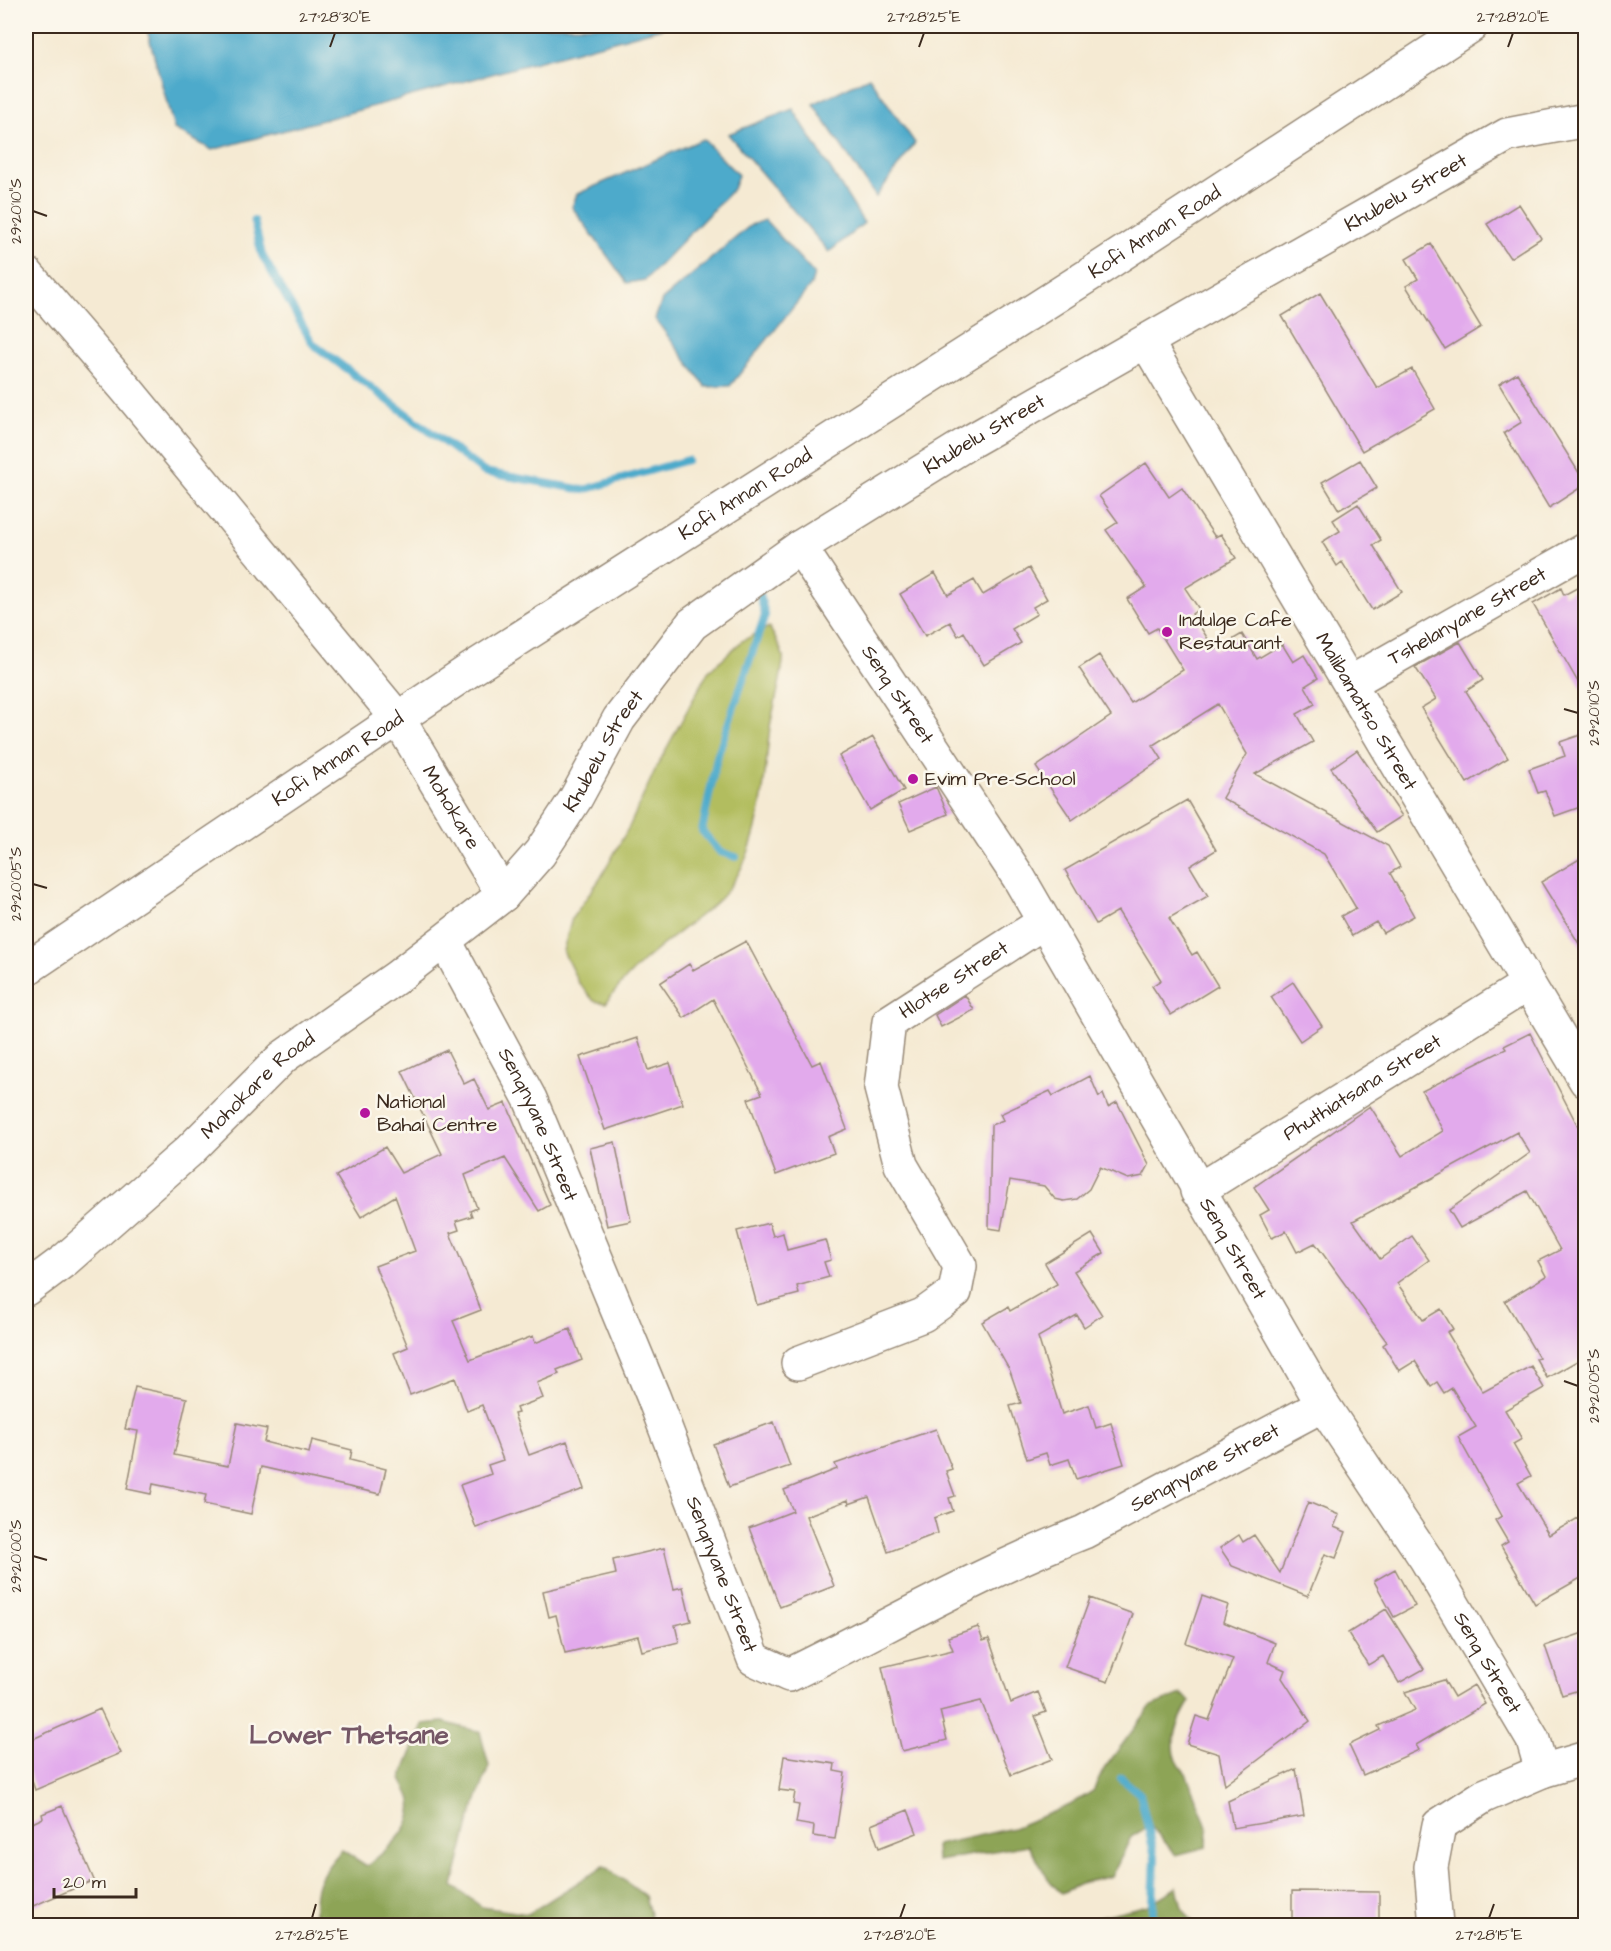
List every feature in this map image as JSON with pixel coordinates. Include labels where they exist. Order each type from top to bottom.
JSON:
[{"type":"street","name":"Kofi Annan Road","points":[[26,969],[399,720],[480,663],[1100,268],[1470,26]]},
{"type":"street","name":"Khubelu Street","points":[[503,895],[540,853],[576,798],[619,719],[692,624],[800,547],[971,441],[1147,343],[1508,135],[1586,120]]},
{"type":"street","name":"Mohokare","points":[[26,273],[127,390],[399,720],[503,895]]},
{"type":"street","name":"Malibamatso Street","points":[[1147,343],[1586,1081]]},
{"type":"street","name":"Senq Street","points":[[800,547],[1019,878],[1197,1191],[1323,1405],[1426,1559],[1533,1740],[1542,1771]]},
{"type":"street","name":"Tshelanyane Street","points":[[1350,682],[1586,549]]},
{"type":"street","name":"Mohokare Road","points":[[26,1289],[64,1260],[189,1151],[283,1057],[445,940],[503,895]]},
{"type":"street","name":"Hlotse Street","points":[[798,1363],[923,1315],[956,1292],[960,1266],[902,1165],[881,1088],[889,1022],[1044,922]]},
{"type":"street","name":"Senqnyane Street","points":[[445,940],[530,1099],[653,1396],[754,1659],[789,1675],[959,1589],[1084,1532],[1323,1405]]},
{"type":"street","name":"Phuthiatsana Street","points":[[1197,1191],[1528,984]]},
{"type":"street","points":[[1436,1926],[1431,1868],[1439,1825],[1484,1797],[1542,1771],[1586,1758]]},
{"type":"green space","points":[[769,627],[783,656],[783,661],[770,727],[762,798],[751,846],[742,868],[729,888],[713,905],[644,961],[618,987],[606,1003],[594,1001],[578,982],[563,951],[572,918],[600,879],[630,825],[656,768],[708,672],[742,641]]},
{"type":"green space","points":[[1181,1694],[1190,1701],[1177,1728],[1174,1747],[1179,1765],[1186,1773],[1208,1829],[1207,1847],[1176,1855],[1150,1825],[1131,1837],[1112,1876],[1085,1882],[1061,1893],[1046,1875],[1028,1845],[937,1861],[936,1845],[1013,1828],[1070,1805],[1093,1791],[1104,1769],[1151,1706]]},
{"type":"green space","points":[[443,1722],[480,1732],[489,1766],[469,1823],[453,1886],[482,1907],[528,1914],[604,1866],[645,1896],[653,1925],[316,1925],[315,1902],[318,1884],[327,1868],[342,1850],[367,1866],[391,1846],[404,1830],[409,1821],[411,1801],[401,1779],[423,1724]]},
{"type":"green space","points":[[1177,1887],[1182,1908],[1195,1925],[1064,1925],[1148,1905]]},
{"type":"water","points":[[146,26],[669,26],[212,150],[174,129]]},
{"type":"water","points":[[869,77],[915,143],[876,197],[813,104]]},
{"type":"water","points":[[793,109],[864,223],[829,252],[728,134]]},
{"type":"water","points":[[703,139],[738,175],[733,189],[645,280],[627,283],[572,207],[577,194]]},
{"type":"water","points":[[765,220],[814,274],[811,285],[730,386],[706,387],[655,319],[662,300],[751,225]]},
{"type":"building","points":[[1519,204],[1541,238],[1510,258],[1487,224]]},
{"type":"building","points":[[1431,244],[1481,327],[1445,349],[1406,286],[1418,279],[1406,259]]},
{"type":"building","points":[[1320,293],[1377,388],[1412,369],[1435,409],[1362,451],[1282,316]]},
{"type":"building","points":[[1517,373],[1586,484],[1549,508],[1504,433],[1522,422],[1499,384]]},
{"type":"building","points":[[1360,460],[1377,488],[1339,510],[1322,482]]},
{"type":"building","points":[[1146,463],[1169,497],[1182,488],[1215,537],[1221,534],[1236,558],[1185,588],[1199,609],[1192,614],[1215,650],[1242,634],[1257,659],[1282,644],[1293,662],[1304,655],[1318,678],[1305,686],[1315,704],[1297,714],[1313,742],[1255,774],[1388,846],[1400,867],[1390,873],[1414,916],[1383,933],[1376,922],[1352,936],[1341,916],[1356,908],[1324,854],[1222,798],[1247,754],[1218,704],[1153,745],[1162,759],[1072,820],[1036,767],[1111,716],[1079,668],[1099,655],[1131,703],[1183,670],[1157,628],[1148,633],[1127,599],[1146,587],[1106,530],[1118,522],[1099,496]]},
{"type":"building","points":[[1358,504],[1381,540],[1373,545],[1402,592],[1372,610],[1342,562],[1337,566],[1322,542],[1340,531],[1333,520]]},
{"type":"building","points":[[1029,568],[1047,599],[1033,607],[1037,614],[1012,629],[1021,643],[984,665],[964,632],[958,636],[950,622],[925,636],[900,594],[935,573],[948,595],[974,580],[983,595]]},
{"type":"building","points":[[1586,583],[1586,696],[1533,604],[1561,588],[1564,595]]},
{"type":"building","points":[[1460,642],[1483,680],[1466,691],[1508,758],[1467,783],[1421,708],[1436,699],[1415,667]]},
{"type":"building","points":[[1586,733],[1586,805],[1555,816],[1545,791],[1538,793],[1529,769],[1565,756],[1560,742]]},
{"type":"building","points":[[873,737],[904,790],[870,810],[839,756]]},
{"type":"building","points":[[1357,750],[1402,816],[1377,832],[1331,768]]},
{"type":"building","points":[[936,787],[948,814],[910,830],[898,804]]},
{"type":"building","points":[[1187,800],[1216,850],[1190,866],[1208,896],[1169,918],[1192,955],[1197,952],[1218,986],[1171,1015],[1152,986],[1161,980],[1118,911],[1096,924],[1065,870]]},
{"type":"building","points":[[1586,855],[1586,955],[1541,882]]},
{"type":"building","points":[[746,941],[812,1065],[821,1061],[847,1129],[828,1137],[834,1153],[776,1175],[748,1099],[762,1094],[713,999],[684,1018],[660,983],[689,964],[693,970]]},
{"type":"building","points":[[1293,982],[1322,1026],[1300,1041],[1271,997]]},
{"type":"building","points":[[965,995],[974,1010],[941,1027],[935,1015]]},
{"type":"building","points":[[1530,1033],[1586,1142],[1586,1356],[1547,1378],[1536,1359],[1539,1358],[1505,1301],[1546,1276],[1538,1261],[1560,1250],[1527,1191],[1460,1228],[1449,1210],[1530,1153],[1517,1132],[1353,1221],[1380,1259],[1412,1236],[1429,1260],[1397,1283],[1423,1320],[1441,1309],[1453,1329],[1447,1332],[1483,1392],[1531,1366],[1544,1388],[1505,1410],[1522,1439],[1513,1444],[1531,1476],[1518,1483],[1549,1535],[1578,1518],[1586,1532],[1586,1575],[1535,1604],[1501,1546],[1508,1542],[1495,1520],[1502,1516],[1458,1437],[1476,1427],[1452,1388],[1444,1393],[1437,1382],[1431,1386],[1415,1361],[1399,1371],[1383,1345],[1387,1342],[1315,1243],[1297,1252],[1286,1231],[1272,1238],[1260,1215],[1269,1210],[1254,1187],[1370,1106],[1402,1156],[1443,1131],[1422,1091],[1506,1049],[1504,1046]]},
{"type":"building","points":[[638,1038],[648,1070],[670,1063],[683,1104],[605,1130],[580,1057]]},
{"type":"building","points":[[447,1050],[464,1084],[474,1079],[489,1110],[506,1103],[550,1205],[539,1211],[505,1158],[465,1175],[477,1208],[470,1211],[472,1216],[456,1221],[459,1230],[450,1233],[481,1310],[453,1321],[470,1360],[533,1336],[535,1343],[570,1329],[582,1360],[557,1370],[559,1374],[537,1383],[543,1398],[516,1408],[518,1413],[514,1414],[529,1455],[567,1441],[584,1489],[476,1528],[460,1485],[491,1474],[488,1465],[503,1460],[482,1405],[467,1411],[455,1378],[410,1395],[394,1353],[408,1347],[375,1266],[415,1251],[395,1196],[361,1217],[336,1176],[385,1147],[401,1173],[442,1154],[402,1071]]},
{"type":"building","points":[[1090,1076],[1099,1097],[1103,1094],[1108,1107],[1117,1102],[1149,1165],[1143,1176],[1128,1179],[1100,1167],[1089,1189],[1077,1199],[1064,1201],[1055,1199],[1044,1186],[1010,1180],[1001,1230],[989,1228],[991,1125],[1003,1120],[1000,1114],[1050,1091],[1053,1096]]},
{"type":"building","points":[[615,1142],[631,1221],[607,1226],[590,1148]]},
{"type":"building","points":[[769,1223],[773,1236],[783,1233],[787,1250],[825,1240],[831,1260],[824,1262],[829,1277],[797,1286],[799,1294],[757,1305],[737,1231]]},
{"type":"building","points":[[1092,1234],[1104,1253],[1074,1271],[1102,1315],[1084,1327],[1077,1315],[1038,1337],[1062,1414],[1089,1405],[1096,1428],[1111,1423],[1124,1464],[1076,1479],[1069,1459],[1050,1465],[1046,1453],[1027,1459],[1010,1406],[1021,1403],[1010,1371],[982,1322],[1008,1307],[1010,1311],[1057,1284],[1045,1263]]},
{"type":"building","points":[[135,1387],[187,1398],[174,1455],[228,1466],[237,1423],[267,1429],[264,1442],[309,1453],[312,1440],[352,1450],[350,1460],[386,1469],[380,1494],[261,1467],[251,1514],[204,1504],[206,1495],[153,1484],[151,1494],[127,1489],[138,1431],[125,1429]]},
{"type":"building","points":[[774,1422],[790,1466],[729,1487],[713,1444]]},
{"type":"building","points":[[936,1429],[952,1469],[946,1471],[955,1496],[949,1498],[953,1511],[934,1518],[938,1533],[888,1552],[869,1497],[849,1504],[848,1500],[806,1516],[834,1586],[780,1607],[749,1528],[793,1511],[784,1490],[837,1469],[835,1464]]},
{"type":"building","points":[[1308,1502],[1339,1515],[1334,1527],[1346,1532],[1336,1558],[1325,1554],[1308,1596],[1232,1566],[1220,1548],[1239,1535],[1243,1542],[1254,1535],[1280,1573]]},
{"type":"building","points":[[664,1548],[674,1589],[683,1587],[691,1621],[675,1625],[679,1642],[642,1651],[638,1636],[565,1653],[556,1615],[549,1617],[543,1591],[616,1574],[613,1560]]},
{"type":"building","points":[[1395,1569],[1415,1606],[1394,1617],[1374,1581]]},
{"type":"building","points":[[1202,1596],[1228,1605],[1223,1622],[1275,1643],[1268,1662],[1285,1670],[1282,1678],[1310,1721],[1225,1785],[1219,1754],[1187,1744],[1196,1716],[1209,1720],[1233,1659],[1186,1643]]},
{"type":"building","points":[[1090,1598],[1133,1614],[1108,1682],[1065,1667]]},
{"type":"building","points":[[1386,1609],[1424,1669],[1399,1683],[1383,1656],[1368,1665],[1348,1633]]},
{"type":"building","points":[[978,1627],[983,1641],[989,1639],[1011,1703],[1038,1692],[1046,1712],[1035,1716],[1052,1759],[1011,1775],[981,1701],[940,1711],[947,1740],[902,1751],[882,1667],[953,1650],[948,1637]]},
{"type":"building","points":[[1586,1632],[1586,1688],[1562,1695],[1545,1646]]},
{"type":"building","points":[[1444,1680],[1454,1697],[1474,1685],[1485,1704],[1416,1745],[1419,1750],[1363,1775],[1349,1745],[1380,1730],[1378,1726],[1415,1710],[1405,1692]]},
{"type":"building","points":[[100,1709],[121,1753],[35,1790],[26,1763],[26,1742]]},
{"type":"building","points":[[784,1756],[835,1764],[834,1771],[845,1773],[835,1839],[813,1836],[814,1826],[796,1823],[799,1805],[793,1804],[795,1792],[779,1790]]},
{"type":"building","points":[[1296,1769],[1304,1816],[1233,1828],[1228,1801]]},
{"type":"building","points":[[62,1806],[94,1880],[33,1906],[26,1888],[26,1826],[43,1818],[42,1814]]},
{"type":"building","points":[[908,1810],[917,1833],[879,1848],[871,1825]]},
{"type":"building","points":[[1292,1891],[1379,1892],[1379,1926],[1292,1926]]},
{"type":"waterway","points":[[254,221],[262,255],[313,344],[484,472],[584,490],[687,460]]},
{"type":"waterway","points":[[736,857],[720,852],[702,831],[717,757],[765,615],[758,588]]},
{"type":"waterway","points":[[1121,1778],[1140,1794],[1155,1857],[1152,1926]]},
{"type":"place","name":"Indulge Cafe Restaurant","points":[[1167,632]]},
{"type":"place","name":"Evim Pre-School","points":[[913,779]]},
{"type":"place","name":"National Bahaí Centre","points":[[365,1113]]},
{"type":"district","name":"Lower Thetsane","points":[[349,1735]]}]
